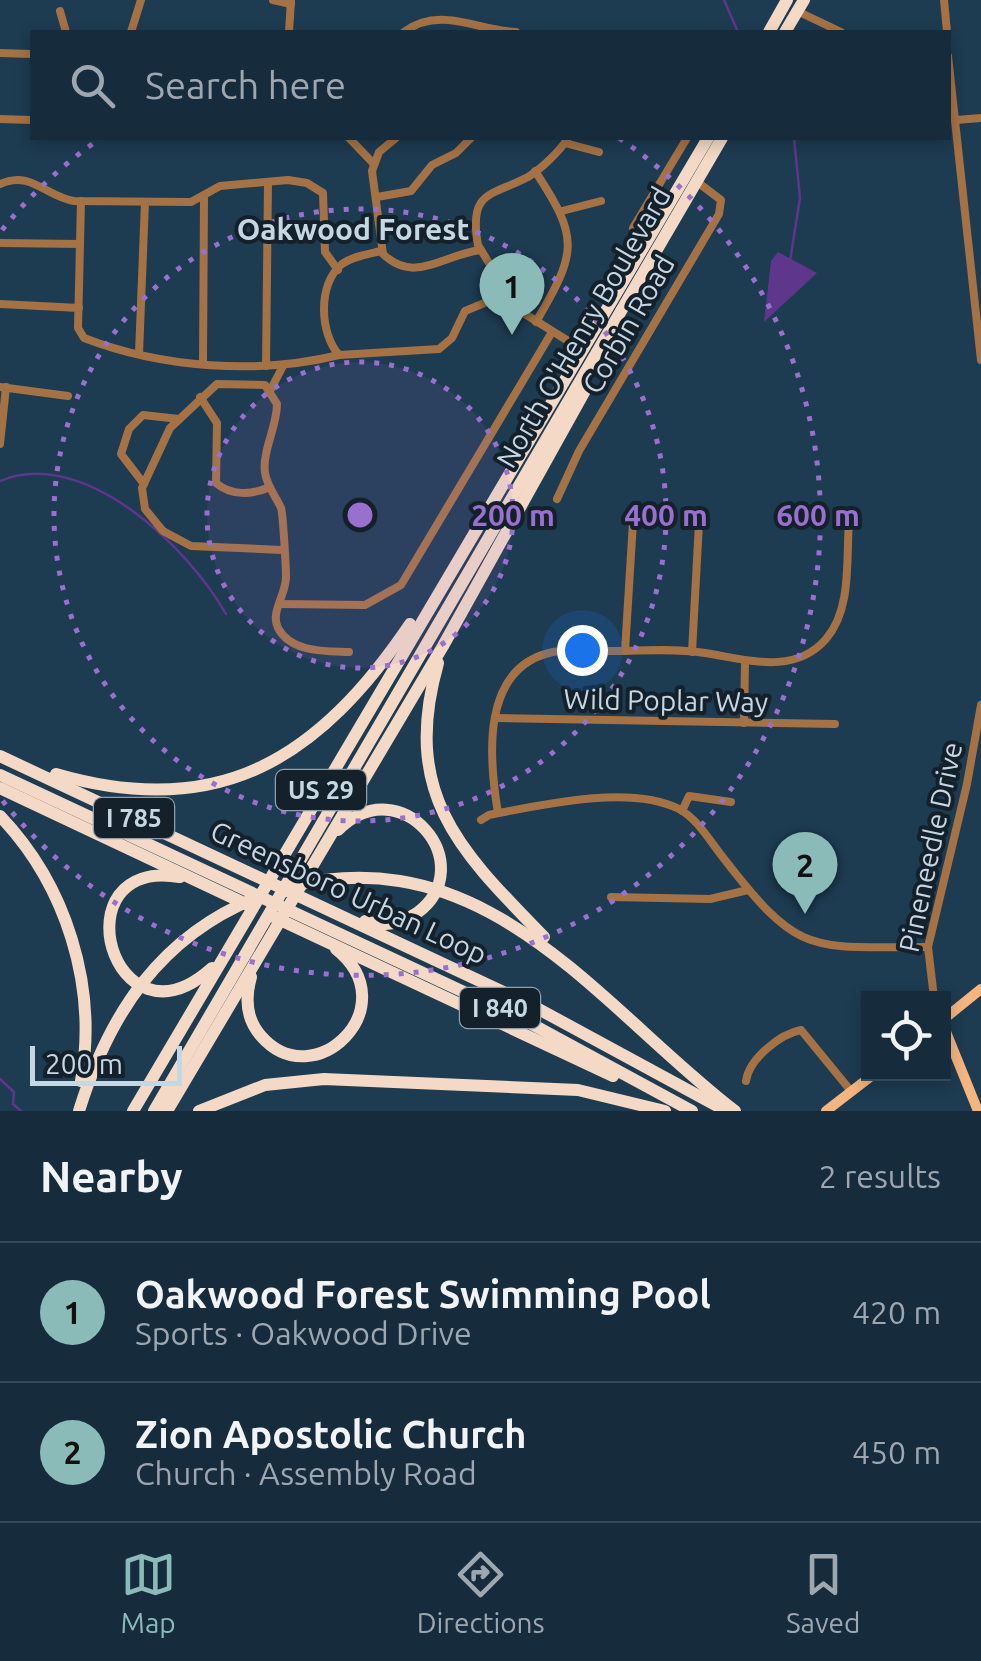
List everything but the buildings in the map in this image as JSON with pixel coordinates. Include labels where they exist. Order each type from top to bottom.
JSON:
[{"type":"highway","points":[[771,30],[796,3]]},
{"type":"highway","points":[[783,30],[796,3]]},
{"type":"highway","points":[[690,179],[710,140]]},
{"type":"highway","name":"North O'Henry Boulevard","points":[[133,1111],[581,348],[690,179],[720,140]]},
{"type":"highway","name":"North O'Henry Boulevard","points":[[154,1111],[644,273],[690,179]]},
{"type":"highway","points":[[167,1111],[535,486],[644,273]]},
{"type":"highway","points":[[14,762],[90,784],[138,790],[187,787],[250,771],[296,748],[335,720],[375,675],[411,622],[422,620]]},
{"type":"highway","points":[[443,646],[427,728],[431,772],[441,811],[472,863],[598,993]]},
{"type":"highway","name":"Greensboro Urban Loop","points":[[0,756],[565,1022],[726,1111]]},
{"type":"highway","name":"Greensboro Urban Loop","points":[[0,775],[299,922],[542,1028],[692,1111]]},
{"type":"highway","points":[[0,788],[198,881],[240,894]]},
{"type":"highway","points":[[323,847],[348,820],[386,809],[421,823],[440,856],[435,891],[407,919],[378,924],[338,913]]},
{"type":"highway","points":[[0,816],[46,878],[74,947],[86,1020],[77,1111]]},
{"type":"highway","points":[[198,881],[159,875],[128,888],[110,915],[111,954],[132,980],[163,990],[196,982],[222,960]]},
{"type":"highway","points":[[77,1111],[102,1044],[131,994],[187,936],[222,913],[272,892],[326,880],[364,878],[448,892],[520,927],[736,1111]]},
{"type":"highway","points":[[257,961],[247,1000],[258,1032],[284,1052],[320,1053],[349,1035],[362,1003],[354,968],[299,922]]},
{"type":"highway","points":[[322,940],[568,1053],[676,1111]]},
{"type":"highway","points":[[199,1111],[252,1088],[313,1079],[578,1090],[623,1097],[665,1111]]},
{"type":"main road","points":[[951,1013],[981,989]]},
{"type":"main road","points":[[951,1045],[978,1111]]},
{"type":"main road","points":[[826,1111],[865,1081]]},
{"type":"street","points":[[132,30],[140,0]]},
{"type":"street","points":[[273,0],[291,2],[289,30]]},
{"type":"street","points":[[944,0],[946,30]]},
{"type":"street","points":[[796,3],[838,30]]},
{"type":"street","points":[[60,11],[65,30]]},
{"type":"street","points":[[407,30],[420,22],[446,20],[504,30]]},
{"type":"street","points":[[446,20],[446,30]]},
{"type":"street","points":[[0,53],[30,54]]},
{"type":"street","points":[[951,80],[981,360]]},
{"type":"street","points":[[956,120],[981,118]]},
{"type":"street","points":[[0,119],[30,120]]},
{"type":"street","points":[[351,140],[374,163],[382,251],[396,265],[423,270],[458,252],[480,250]]},
{"type":"street","points":[[374,163],[394,140]]},
{"type":"street","points":[[377,197],[411,191],[432,165],[456,153],[469,140]]},
{"type":"street","points":[[581,348],[536,322],[506,294],[480,250],[476,226],[483,200],[498,187],[535,171],[566,140],[599,152]]},
{"type":"street","points":[[633,228],[686,140]]},
{"type":"street","points":[[670,166],[690,179]]},
{"type":"street","points":[[535,171],[562,211],[568,232],[565,269],[536,322]]},
{"type":"street","name":"Corbin Road","points":[[558,500],[580,451],[720,214],[720,200],[690,179]]},
{"type":"street","points":[[0,184],[32,181],[58,197],[144,202],[204,198],[220,186],[307,182],[323,193],[325,252],[338,270]]},
{"type":"street","points":[[266,366],[268,182]]},
{"type":"street","points":[[203,362],[204,198]]},
{"type":"street","points":[[81,200],[78,328],[84,338],[138,354],[283,366],[364,352],[439,349],[452,338],[465,311],[506,294]]},
{"type":"street","points":[[562,211],[601,201]]},
{"type":"street","points":[[138,354],[144,202]]},
{"type":"street","points":[[0,243],[80,244]]},
{"type":"street","points":[[339,355],[328,343],[325,331],[327,294],[338,270],[351,260],[382,251]]},
{"type":"street","points":[[0,304],[78,308]]},
{"type":"street","points":[[280,604],[365,605],[401,585],[552,332]]},
{"type":"street","points":[[270,389],[283,366]]},
{"type":"street","points":[[270,389],[216,384],[200,397],[179,419],[141,495],[153,521],[191,546],[282,550]]},
{"type":"street","points":[[1,444],[3,387],[68,396]]},
{"type":"street","points":[[270,389],[277,404],[266,458],[270,488],[282,510],[286,591],[276,625],[295,644],[316,651],[349,652]]},
{"type":"street","points":[[200,397],[217,423],[216,483],[235,493],[257,493],[270,488]]},
{"type":"street","points":[[144,484],[121,454],[128,429],[138,416],[152,413],[179,419]]},
{"type":"street","points":[[624,651],[632,522]]},
{"type":"street","points":[[692,652],[700,522]]},
{"type":"street","points":[[498,813],[489,751],[495,718],[508,680],[530,660],[555,652],[624,651],[692,652],[744,663],[801,657],[826,639],[841,614],[848,522]]},
{"type":"street","points":[[744,663],[744,723]]},
{"type":"street","name":"Pineneedle Drive","points":[[933,991],[928,947],[968,784],[981,705]]},
{"type":"street","name":"Wild Poplar Way","points":[[495,718],[836,724]]},
{"type":"street","points":[[682,811],[689,796],[730,802]]},
{"type":"street","points":[[481,820],[498,813],[611,799],[653,802],[682,811],[781,926],[809,942],[928,947]]},
{"type":"street","points":[[611,897],[710,899],[748,890]]},
{"type":"street","points":[[746,1080],[750,1064],[789,1034],[801,1030],[851,1091]]},
{"type":"shaded area","points":[[778,252],[817,273],[764,322],[771,261]]},
{"type":"waterway","points":[[724,0],[737,30]]},
{"type":"waterway","points":[[790,261],[800,198],[794,140]]},
{"type":"waterway","points":[[0,481],[32,474],[65,478],[98,490],[160,533],[209,588],[226,614]]},
{"type":"waterway","points":[[0,1079],[14,1092],[13,1104],[21,1111]]},
{"type":"place","name":"Oakwood Forest Swimming Pool","points":[[512,335]]},
{"type":"place","name":"Zion Apostolic Church","points":[[805,914]]},
{"type":"district","name":"Oakwood Forest","points":[[353,229]]}]
